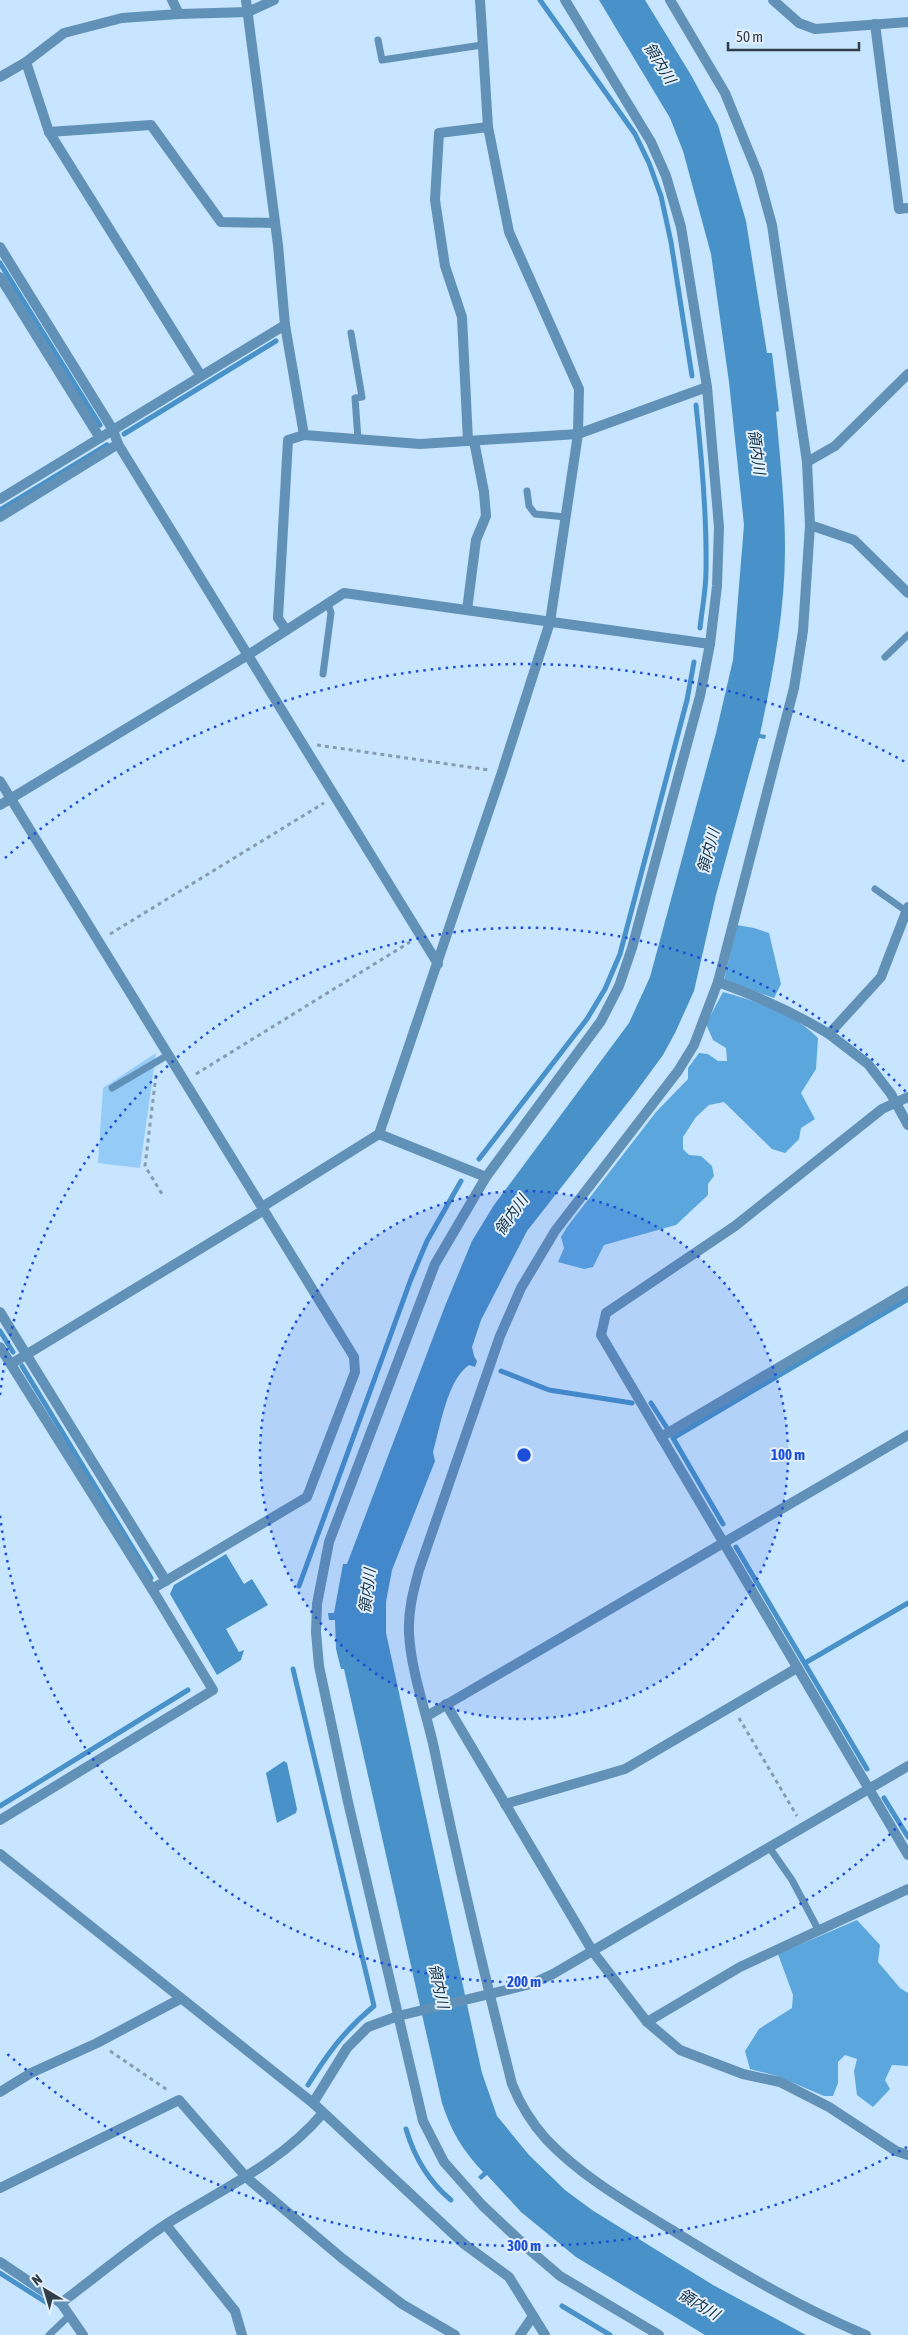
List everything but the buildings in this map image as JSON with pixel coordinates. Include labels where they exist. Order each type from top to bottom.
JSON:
[{"type":"street","points":[[172,0],[179,14]]},
{"type":"street","points":[[246,0],[275,223],[285,325],[304,435]]},
{"type":"street","points":[[0,77],[26,62],[64,33],[122,18],[248,12],[274,0]]},
{"type":"street","points":[[11,1364],[263,1209],[379,1134],[438,964],[550,622],[578,434],[579,389],[509,232],[488,127],[480,0]]},
{"type":"street","points":[[565,0],[651,142],[666,176],[680,227],[707,387],[719,527],[717,586],[710,644],[700,696],[632,948],[619,986],[601,1021],[486,1177],[435,1264],[329,1542],[316,1604],[319,1666],[423,2121],[444,2162],[482,2205],[560,2276],[660,2335]]},
{"type":"street","points":[[670,0],[725,93],[758,174],[772,225],[807,462],[810,524],[803,631],[794,688],[718,982],[694,1045],[678,1071],[555,1231],[521,1288],[500,1336],[451,1474],[410,1602],[409,1634],[412,1657],[427,1716],[488,1995],[512,2084],[528,2116],[546,2139],[608,2191],[708,2253],[779,2294],[833,2322],[866,2335]]},
{"type":"street","points":[[774,0],[799,23],[815,28],[908,22]]},
{"type":"street","points":[[875,24],[899,208],[908,208]]},
{"type":"street","points":[[26,62],[49,132],[201,376]]},
{"type":"street","points":[[49,132],[151,125],[221,222],[275,223]]},
{"type":"street","points":[[468,610],[476,540],[486,516],[484,492],[471,441],[462,317],[444,266],[435,200],[439,133],[488,127]]},
{"type":"street","points":[[0,247],[113,430],[118,444],[438,964]]},
{"type":"street","points":[[0,277],[100,438]]},
{"type":"street","points":[[0,499],[285,325]]},
{"type":"street","points":[[807,462],[835,446],[908,374]]},
{"type":"street","points":[[286,630],[278,618],[288,440],[304,435],[420,444],[578,434],[707,387]]},
{"type":"street","points":[[0,517],[118,444]]},
{"type":"street","points":[[810,524],[854,540],[908,593]]},
{"type":"street","points":[[0,805],[248,654],[344,593],[710,644]]},
{"type":"street","points":[[0,780],[354,1357],[356,1372],[307,1497],[152,1589]]},
{"type":"street","points":[[829,1034],[881,976],[907,909]]},
{"type":"street","points":[[718,982],[761,997],[801,1017],[829,1034],[868,1064],[891,1094],[908,1125]]},
{"type":"street","points":[[908,1097],[882,1109],[735,1226],[606,1313],[601,1335],[908,1855]]},
{"type":"street","points":[[379,1134],[486,1177]]},
{"type":"street","points":[[661,1436],[908,1292]]},
{"type":"street","points":[[0,1312],[166,1581]]},
{"type":"street","points":[[0,1347],[213,1690],[0,1820]]},
{"type":"street","points":[[427,1716],[908,1435]]},
{"type":"street","points":[[505,1804],[625,1769],[797,1668]]},
{"type":"street","points":[[446,1704],[593,1952],[647,2022],[680,2050],[743,2074],[780,2082],[829,2107],[896,2151],[908,2155]]},
{"type":"street","points":[[313,2103],[347,2048],[368,2027],[400,2015],[531,1984],[593,1952],[908,1766]]},
{"type":"street","points":[[0,1854],[313,2103],[464,2244],[509,2276],[545,2335]]},
{"type":"street","points":[[647,2022],[740,1967],[908,1889]]},
{"type":"street","points":[[0,2092],[31,2073],[97,2043],[180,1999]]},
{"type":"street","points":[[0,2188],[179,2100],[247,2178],[343,2259],[402,2304],[455,2335]]},
{"type":"street","points":[[61,2304],[166,2225],[247,2178],[305,2135],[323,2113]]},
{"type":"street","points":[[166,2225],[235,2311],[242,2335]]},
{"type":"street","points":[[0,2262],[61,2304],[83,2335]]},
{"type":"street","points":[[520,2335],[533,2316]]},
{"type":"lane","points":[[378,40],[382,60],[482,45]]},
{"type":"lane","points":[[351,333],[362,397],[355,398],[358,439]]},
{"type":"lane","points":[[527,491],[529,506],[534,514],[566,517]]},
{"type":"lane","points":[[323,674],[331,613],[328,603]]},
{"type":"lane","points":[[885,657],[908,636]]},
{"type":"lane","points":[[875,889],[907,909]]},
{"type":"lane","points":[[112,1088],[168,1054]]},
{"type":"lane","points":[[769,1848],[792,1880],[819,1931]]},
{"type":"lane","points":[[49,2335],[69,2316]]},
{"type":"path","points":[[301,742],[502,772]]},
{"type":"path","points":[[98,941],[334,797]]},
{"type":"path","points":[[184,1081],[420,935]]},
{"type":"path","points":[[158,1060],[145,1166],[162,1194]]},
{"type":"path","points":[[732,1706],[803,1827]]},
{"type":"path","points":[[97,2043],[153,2078],[179,2100]]},
{"type":"shaded area","points":[[737,925],[769,933],[781,984],[774,998],[724,980]]},
{"type":"shaded area","points":[[723,992],[761,1004],[787,1015],[818,1038],[816,1069],[801,1093],[815,1119],[801,1128],[799,1139],[785,1153],[772,1149],[724,1102],[709,1105],[696,1117],[683,1137],[683,1149],[689,1155],[701,1156],[712,1166],[714,1176],[708,1184],[708,1195],[676,1225],[604,1245],[593,1267],[584,1269],[558,1262],[564,1248],[561,1237],[567,1227],[656,1112],[688,1079],[688,1068],[699,1053],[708,1054],[718,1061],[727,1061],[726,1048],[713,1040],[706,1024]]},
{"type":"shaded area","points":[[156,1053],[140,1168],[98,1163],[103,1088]]},
{"type":"shaded area","points":[[857,1920],[880,1945],[878,1962],[900,1988],[908,1993],[908,2066],[892,2065],[885,2080],[890,2089],[873,2107],[857,2095],[854,2071],[857,2059],[845,2055],[838,2062],[838,2083],[833,2096],[824,2096],[777,2076],[750,2069],[745,2051],[759,2029],[792,2008],[793,1995],[778,1954]]},
{"type":"water","name":"領内川","points":[[599,0],[645,0],[691,75],[718,125],[746,221],[767,353],[772,353],[779,411],[776,412],[784,515],[785,549],[781,619],[760,734],[766,735],[765,739],[759,738],[716,895],[694,991],[675,1033],[663,1055],[633,1096],[527,1231],[481,1320],[472,1347],[477,1361],[475,1367],[469,1365],[461,1372],[450,1393],[433,1452],[435,1461],[392,1570],[386,1602],[386,1633],[482,2073],[497,2116],[529,2155],[565,2190],[592,2210],[713,2285],[806,2335],[705,2335],[576,2257],[521,2212],[487,2175],[481,2180],[478,2177],[483,2172],[458,2140],[442,2103],[344,1669],[341,1669],[336,1649],[335,1620],[329,1620],[328,1613],[334,1613],[343,1564],[347,1564],[445,1306],[472,1241],[494,1205],[629,1023],[650,977],[716,733],[733,660],[744,525],[729,382],[711,254],[683,151],[670,118]]},
{"type":"water","points":[[226,1554],[244,1584],[252,1579],[268,1605],[226,1629],[239,1652],[244,1650],[241,1660],[217,1675],[170,1594],[174,1585]]},
{"type":"water","points":[[284,1761],[287,1763],[297,1809],[296,1813],[277,1823],[266,1773]]},
{"type":"waterway","points":[[540,0],[635,134],[649,163],[661,196],[671,242],[692,376]]},
{"type":"waterway","points":[[0,263],[100,425]]},
{"type":"waterway","points":[[124,434],[276,341]]},
{"type":"waterway","points":[[696,405],[706,529],[705,585],[700,628]]},
{"type":"waterway","points":[[0,510],[107,445]]},
{"type":"waterway","points":[[479,1159],[587,1019],[605,989],[620,954],[687,700],[694,662]]},
{"type":"waterway","points":[[299,1586],[411,1279],[427,1241],[461,1181]]},
{"type":"waterway","points":[[723,1524],[673,1438],[908,1299]]},
{"type":"waterway","points":[[0,1331],[13,1352]]},
{"type":"waterway","points":[[22,1366],[151,1578]]},
{"type":"waterway","points":[[501,1371],[549,1390],[632,1403]]},
{"type":"waterway","points":[[651,1403],[667,1428]]},
{"type":"waterway","points":[[736,1547],[867,1769]]},
{"type":"waterway","points":[[805,1663],[908,1603]]},
{"type":"waterway","points":[[293,1669],[374,2006],[337,2043],[308,2085]]},
{"type":"waterway","points":[[0,1806],[188,1690]]},
{"type":"waterway","points":[[884,1798],[908,1837]]},
{"type":"waterway","points":[[406,2129],[413,2149],[423,2168],[451,2200]]},
{"type":"waterway","points":[[0,2273],[47,2303]]},
{"type":"waterway","points":[[562,2306],[610,2335]]}]
